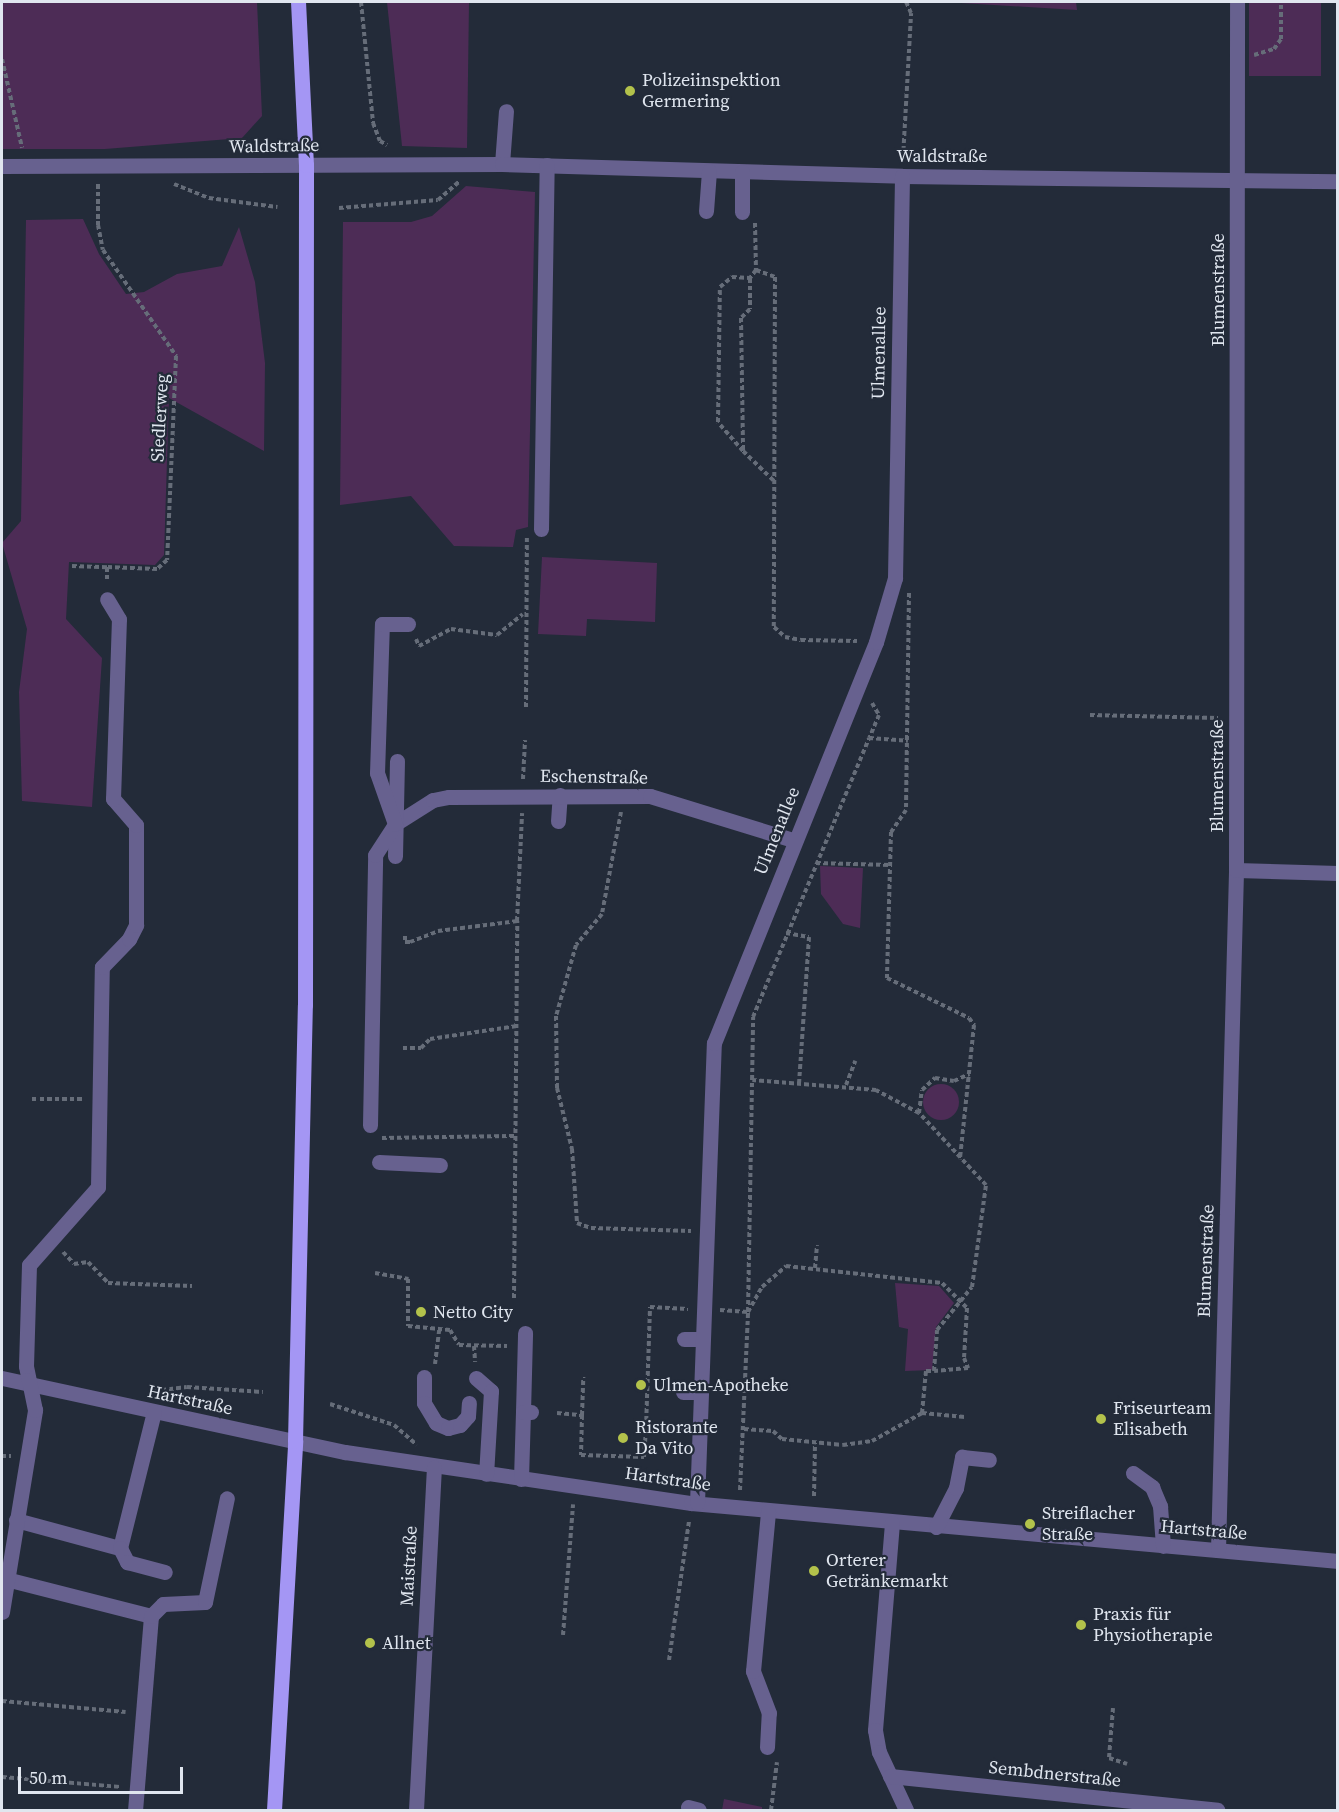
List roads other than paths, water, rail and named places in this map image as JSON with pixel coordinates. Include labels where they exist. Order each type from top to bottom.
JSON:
[{"type":"main road","points":[[274,1810],[295,1441],[305,1005],[306,165],[298,2]]},
{"type":"street","name":"Blumenstraße","points":[[1218,1550],[1236,870],[1238,2]]},
{"type":"street","points":[[502,164],[506,111]]},
{"type":"street","name":"Waldstraße","points":[[2,166],[98,168],[502,164],[902,176],[1238,178],[1338,181]]},
{"type":"street","points":[[541,529],[547,165]]},
{"type":"street","points":[[706,212],[709,171]]},
{"type":"street","points":[[742,172],[748,214]]},
{"type":"street","name":"Ulmenallee","points":[[694,1503],[700,1431],[701,1339],[714,1043],[793,840],[876,642],[895,578],[902,176]]},
{"type":"street","points":[[2,1612],[35,1410],[26,1366],[29,1265],[98,1188],[102,1099],[102,967],[129,939],[136,925],[136,825],[113,798],[119,619],[107,599]]},
{"type":"street","points":[[396,824],[377,773],[382,624],[408,624]]},
{"type":"street","points":[[395,856],[397,761]]},
{"type":"street","points":[[558,820],[560,795]]},
{"type":"street","name":"Eschenstraße","points":[[396,824],[433,800],[449,797],[650,796],[793,840]]},
{"type":"street","points":[[372,1117],[377,934],[375,855],[396,824]]},
{"type":"street","points":[[1236,870],[1338,873]]},
{"type":"street","points":[[379,1162],[440,1165]]},
{"type":"street","points":[[521,1479],[527,1412],[525,1333]]},
{"type":"street","points":[[684,1339],[701,1339]]},
{"type":"street","points":[[429,1372],[424,1403],[436,1423],[448,1428],[460,1425],[468,1416],[469,1403]]},
{"type":"street","name":"Hartstraße","points":[[2,1378],[154,1412],[434,1467],[694,1503],[814,1517],[1338,1561]]},
{"type":"street","points":[[476,1378],[491,1391],[486,1474]]},
{"type":"street","points":[[683,1392],[701,1392]]},
{"type":"street","points":[[154,1412],[120,1548],[127,1562],[165,1572]]},
{"type":"street","points":[[936,1527],[956,1488],[962,1457],[989,1460]]},
{"type":"street","name":"Maistraße","points":[[416,1810],[434,1467]]},
{"type":"street","points":[[1133,1473],[1152,1487],[1160,1506],[1163,1546]]},
{"type":"street","points":[[135,1810],[152,1616],[169,1603],[205,1602],[227,1498]]},
{"type":"street","points":[[767,1747],[770,1713],[753,1671],[768,1512]]},
{"type":"street","points":[[16,1520],[120,1548]]},
{"type":"street","points":[[892,1523],[875,1730],[890,1776],[906,1810]]},
{"type":"street","points":[[6,1579],[152,1616]]},
{"type":"street","name":"Sembdnerstraße","points":[[890,1776],[1216,1810]]},
{"type":"place","name":"Polizeiinspektion Germering","points":[[630,91]]},
{"type":"place","name":"Netto City","points":[[421,1312]]},
{"type":"place","name":"Ulmen-Apotheke","points":[[641,1385]]},
{"type":"place","name":"Friseurteam Elisabeth","points":[[1101,1419]]},
{"type":"place","name":"Ristorante Da Vito","points":[[623,1438]]},
{"type":"place","name":"Streiflacher Straße","points":[[1030,1524]]},
{"type":"place","name":"Orterer Getränkemarkt","points":[[814,1571]]},
{"type":"place","name":"Praxis für Physiotherapie","points":[[1081,1625]]},
{"type":"place","name":"Allnet","points":[[370,1643]]}]
